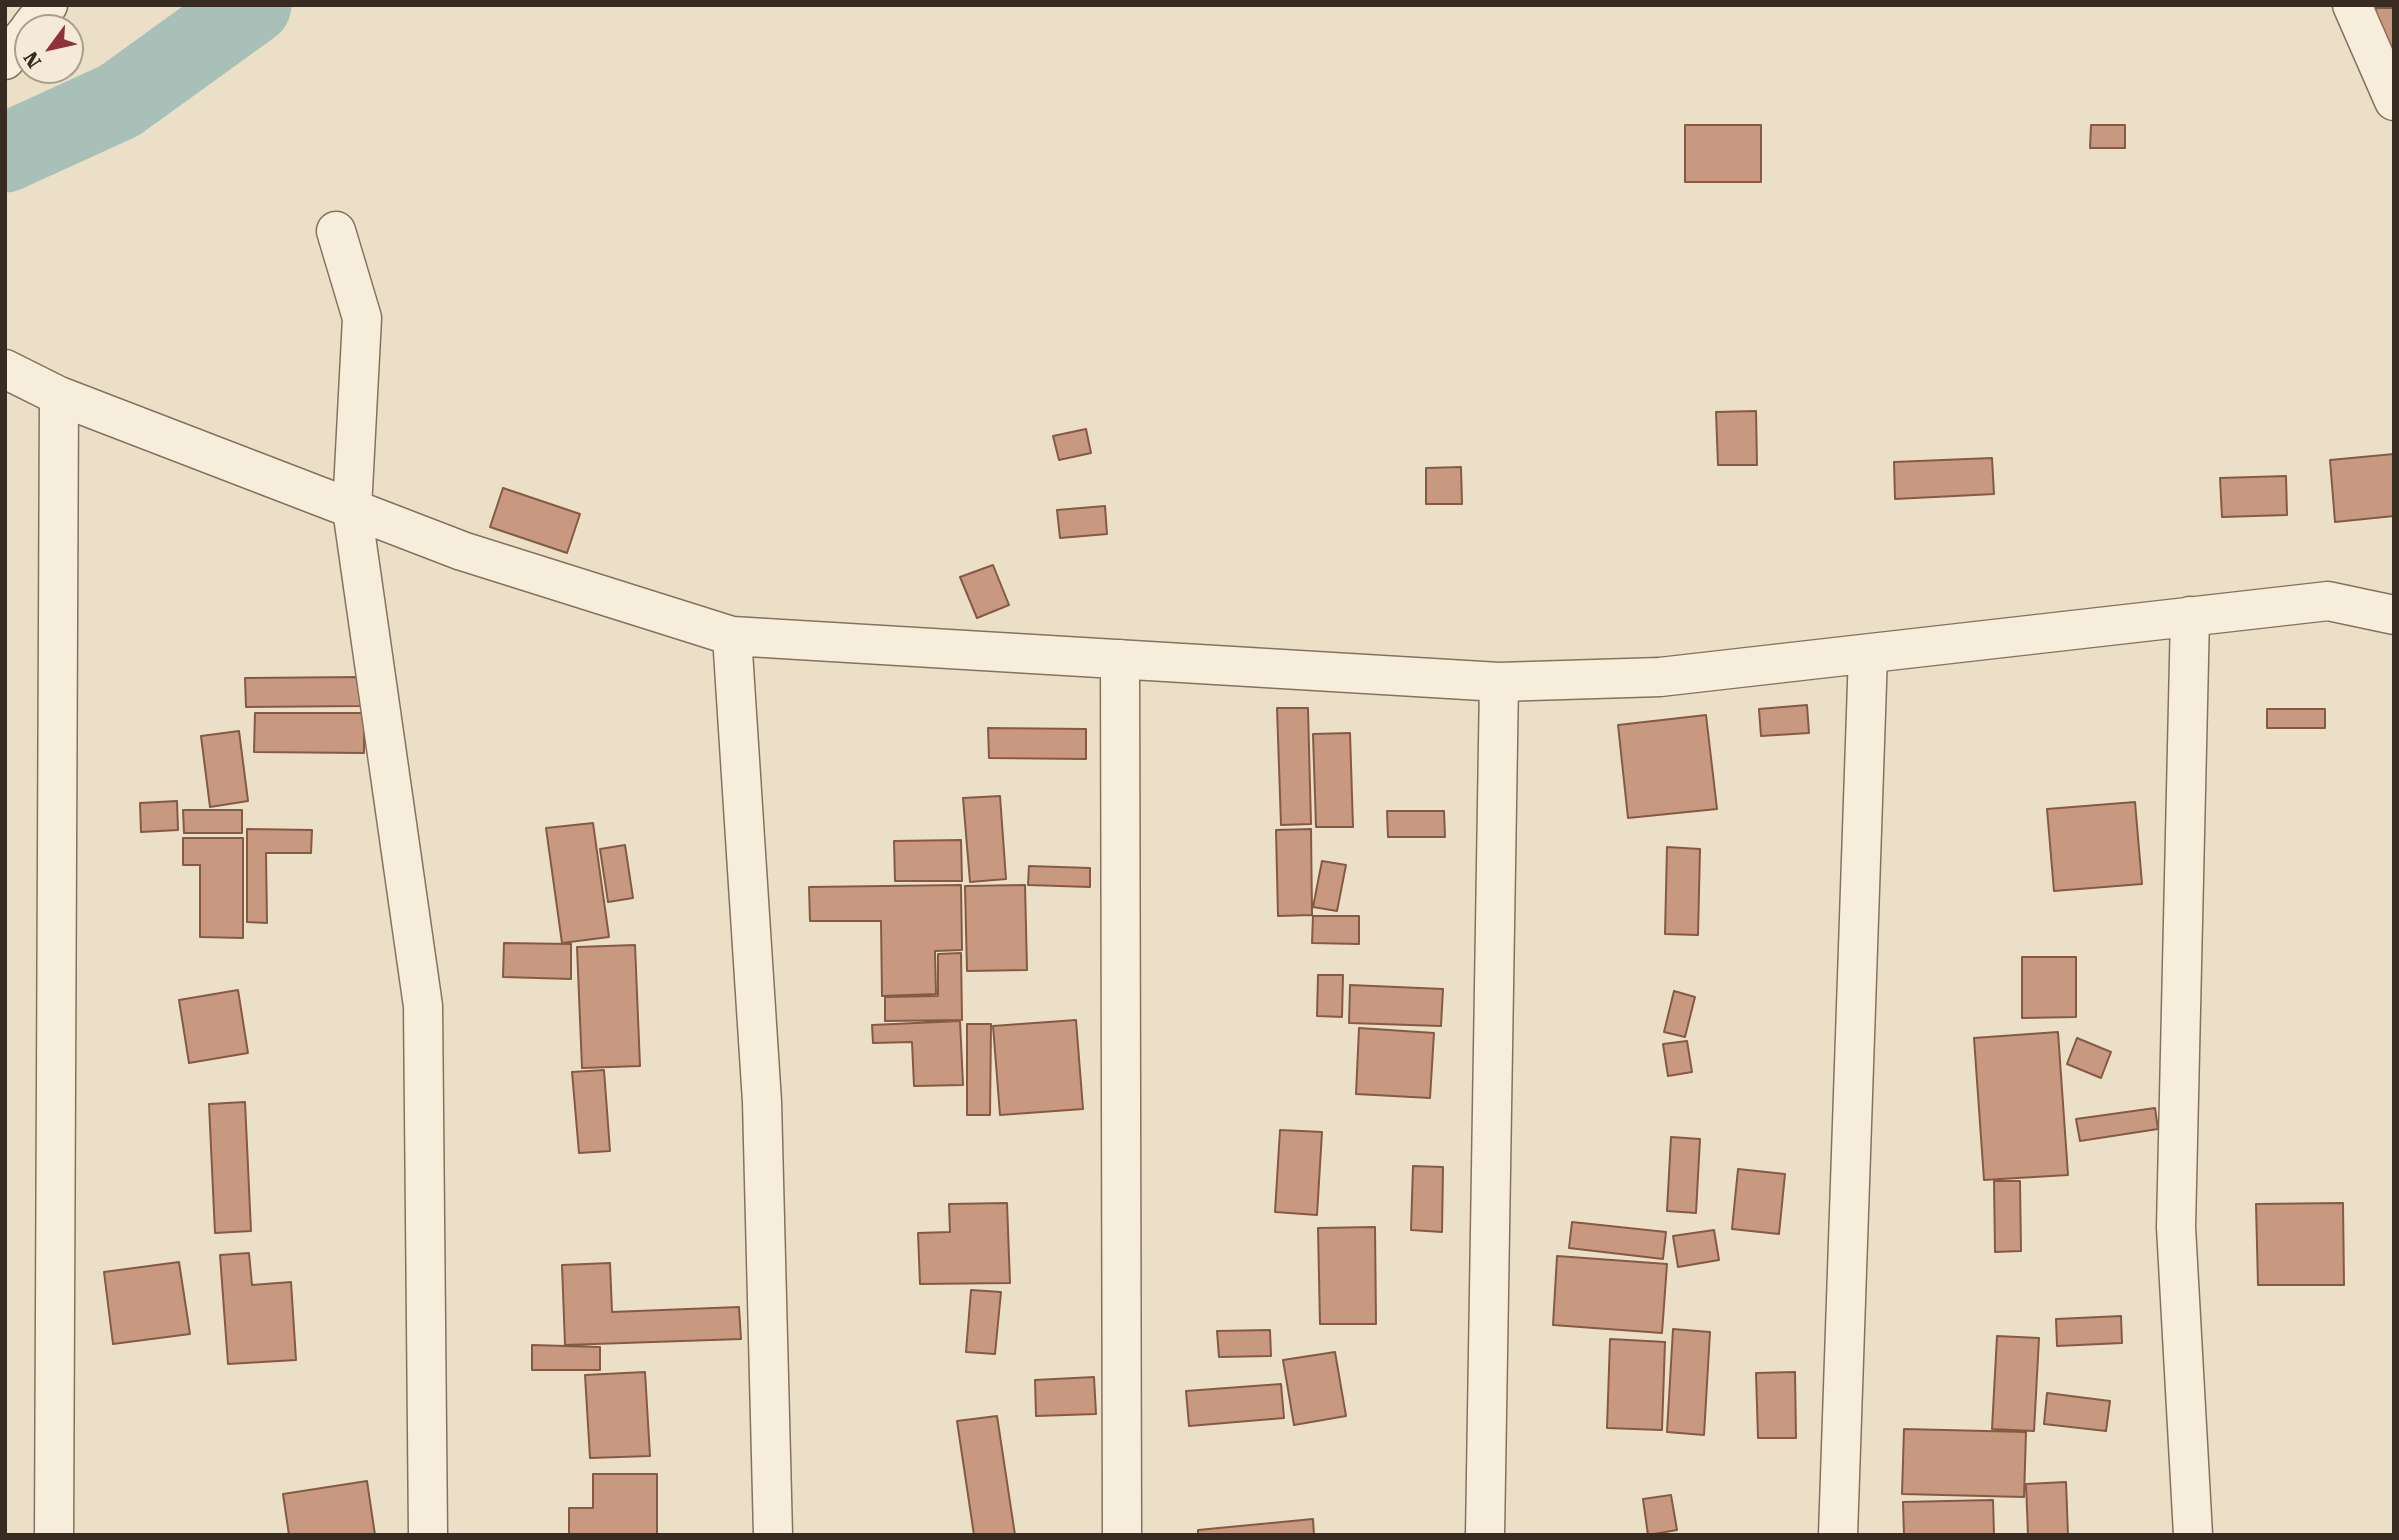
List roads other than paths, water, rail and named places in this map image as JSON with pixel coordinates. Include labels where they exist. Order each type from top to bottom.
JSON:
[{"type":"street","points":[[2352,5],[2394,101]]},
{"type":"street","points":[[337,231],[362,318],[352,509],[423,1006],[428,1535]]},
{"type":"street","points":[[5,369],[59,396],[462,551],[732,636],[1499,682],[1660,677],[2328,601],[2394,615]]},
{"type":"street","points":[[54,1535],[59,396]]},
{"type":"street","points":[[2190,616],[2176,1227],[2193,1535]]},
{"type":"street","points":[[732,636],[762,1102],[773,1535]]},
{"type":"street","points":[[1838,1535],[1868,654]]},
{"type":"street","points":[[1120,659],[1122,1535]]},
{"type":"street","points":[[1485,1535],[1499,682]]},
{"type":"waterway","points":[[5,153],[119,101],[252,5]]}]
